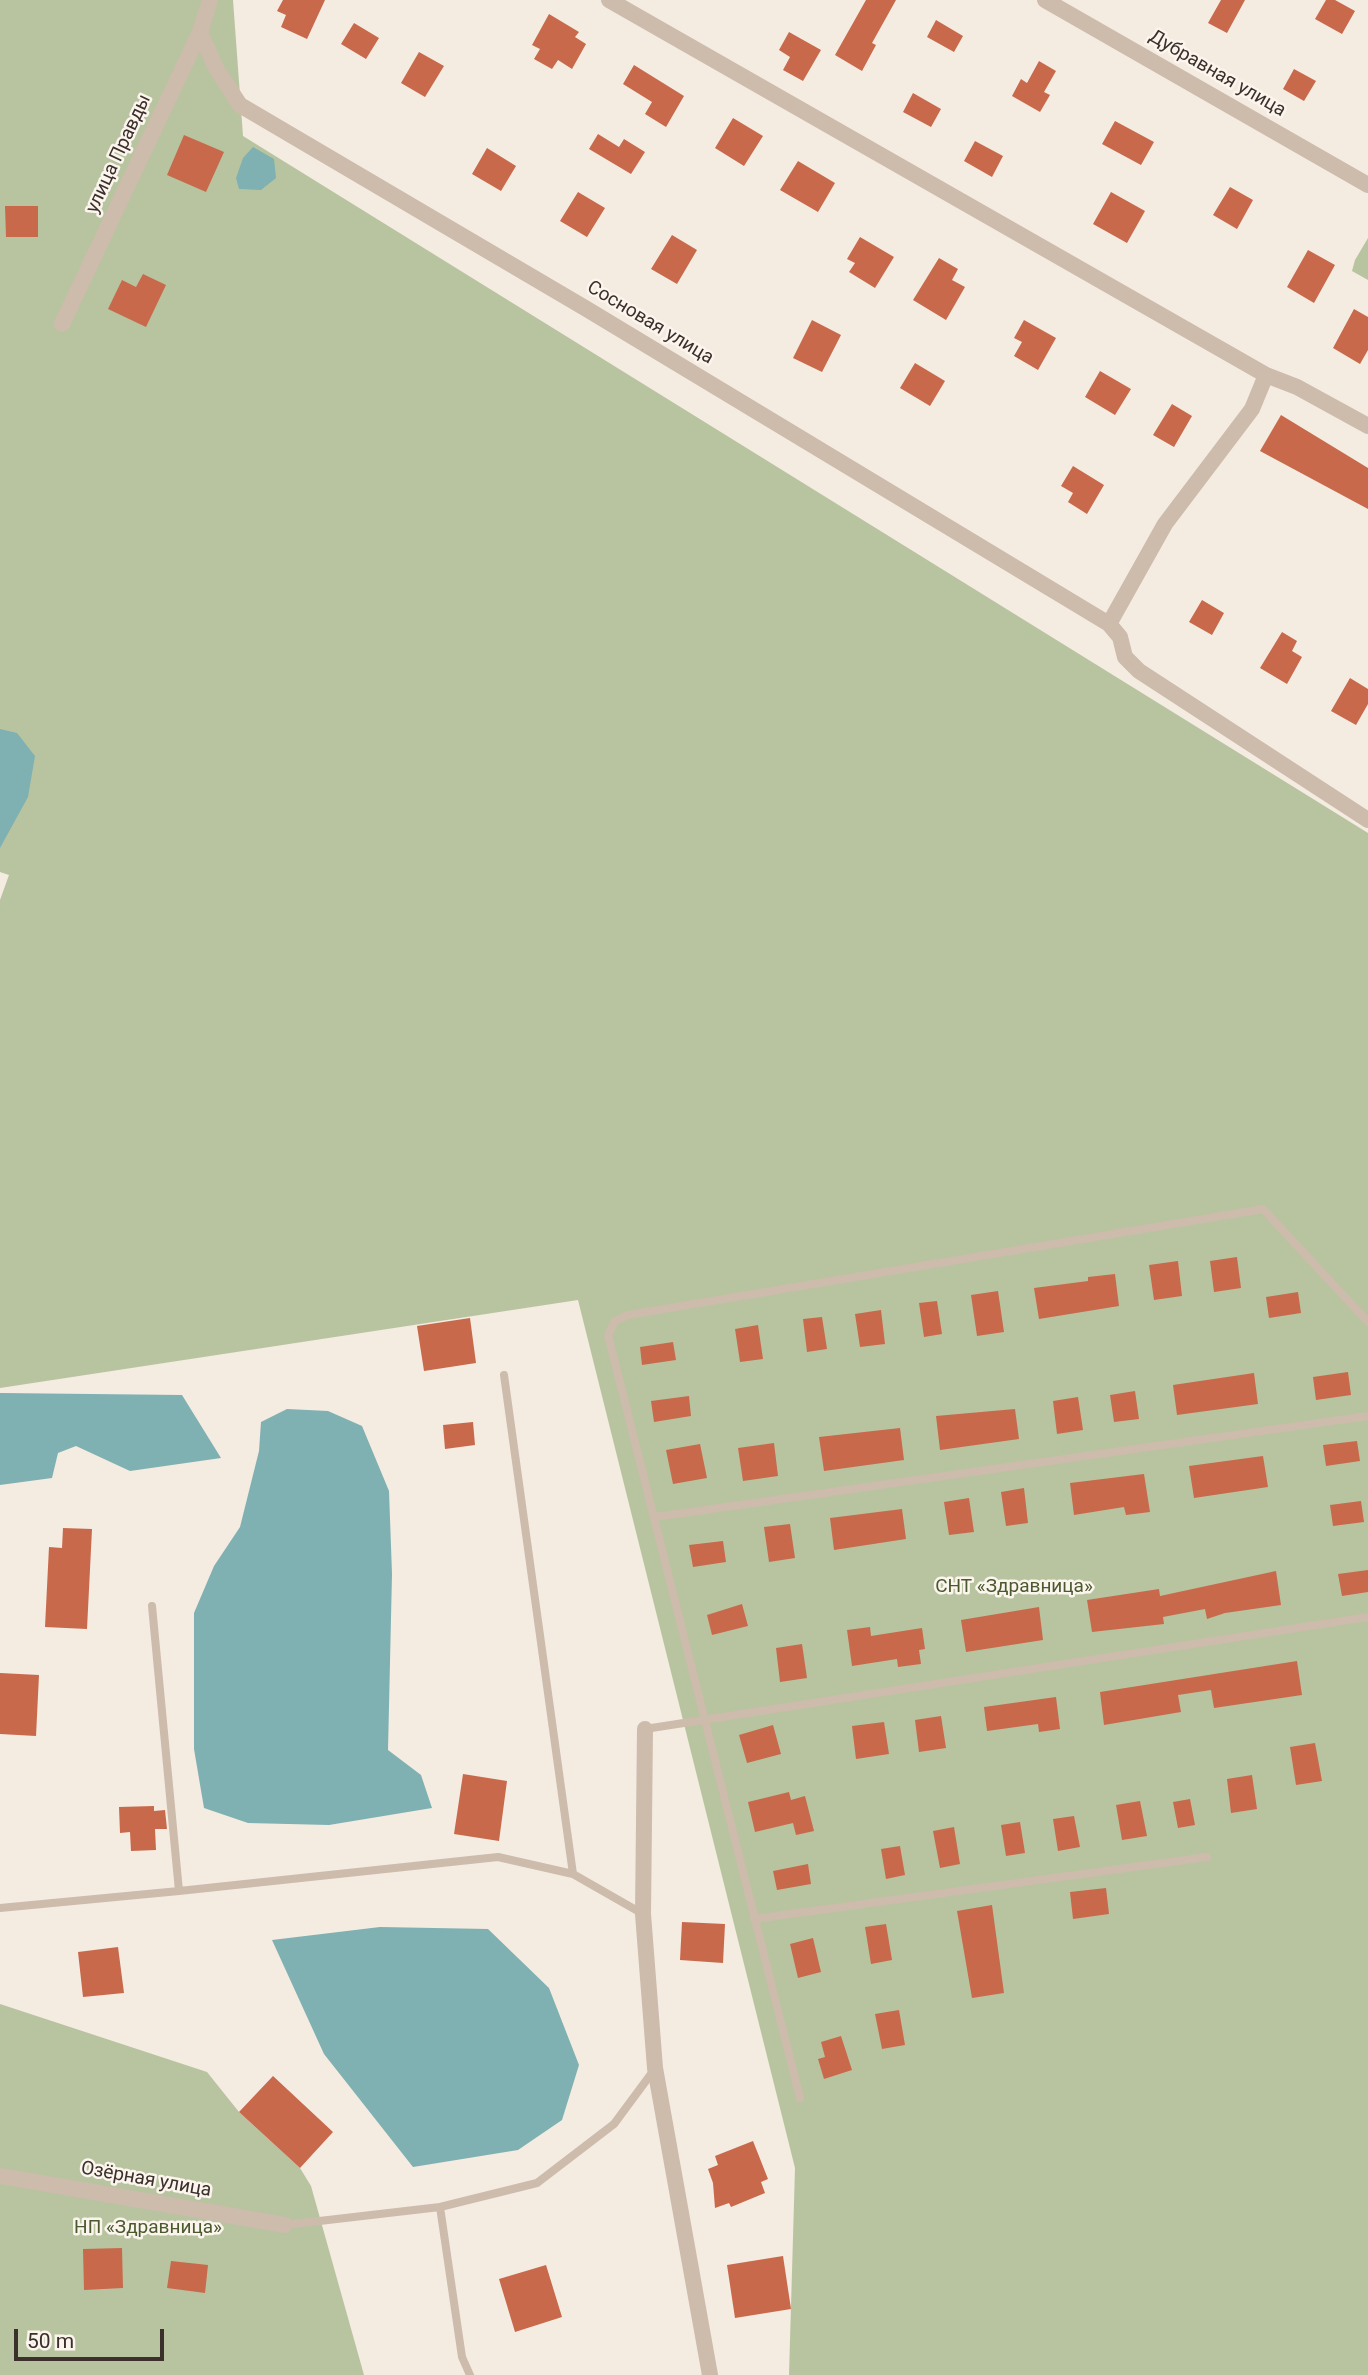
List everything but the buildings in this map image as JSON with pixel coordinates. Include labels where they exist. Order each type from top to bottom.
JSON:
[{"type":"street","name":"улица Правды","points":[[62,324],[200,32],[209,0]]},
{"type":"street","points":[[609,0],[1266,375],[1297,387],[1368,426]]},
{"type":"street","name":"Дубравная улица","points":[[1045,0],[1368,185]]},
{"type":"street","name":"Сосновая улица","points":[[200,32],[216,68],[240,105],[597,315],[1109,624]]},
{"type":"street","points":[[1266,375],[1252,409],[1166,524],[1122,606],[1109,624],[1120,637],[1125,657],[1139,671],[1368,820]]},
{"type":"street","points":[[645,1729],[643,1914],[655,2068],[710,2375]]},
{"type":"street","name":"Озёрная улица","points":[[0,2176],[285,2225]]},
{"type":"lane","points":[[800,2098],[608,1335],[615,1321],[628,1315],[1263,1209],[1368,1322]]},
{"type":"lane","points":[[504,1375],[573,1874]]},
{"type":"lane","points":[[655,1517],[1368,1416]]},
{"type":"lane","points":[[152,1606],[179,1891]]},
{"type":"lane","points":[[645,1729],[1368,1617]]},
{"type":"lane","points":[[0,1908],[498,1857],[573,1874],[643,1914]]},
{"type":"lane","points":[[754,1919],[1207,1857]]},
{"type":"lane","points":[[285,2225],[440,2207],[537,2183],[614,2124],[655,2068]]},
{"type":"lane","points":[[440,2207],[462,2357],[470,2375]]},
{"type":"green space","name":"СНТ «Здравница»","points":[[0,0],[233,0],[243,136],[1368,833],[1368,2375],[789,2375],[795,2168],[578,1300],[0,1388],[0,900],[9,875],[0,872]]},
{"type":"green space","points":[[1368,238],[1368,280],[1352,271]]},
{"type":"green space","name":"НП «Здравница»","points":[[0,2004],[207,2072],[239,2112],[300,2168],[311,2186],[364,2375],[0,2375]]},
{"type":"water","points":[[253,147],[274,159],[276,178],[261,190],[239,189],[236,178],[243,158]]},
{"type":"water","points":[[0,729],[17,733],[35,756],[28,797],[0,848]]},
{"type":"water","points":[[0,1393],[182,1395],[221,1458],[130,1471],[76,1446],[58,1453],[52,1478],[0,1485]]},
{"type":"water","points":[[287,1409],[328,1411],[362,1426],[389,1491],[392,1574],[388,1750],[421,1775],[432,1808],[329,1825],[248,1823],[204,1808],[194,1749],[194,1613],[214,1566],[240,1527],[259,1451],[261,1422]]},
{"type":"water","points":[[380,1927],[488,1929],[549,1988],[579,2065],[562,2120],[518,2150],[413,2167],[324,2054],[272,1940]]}]
